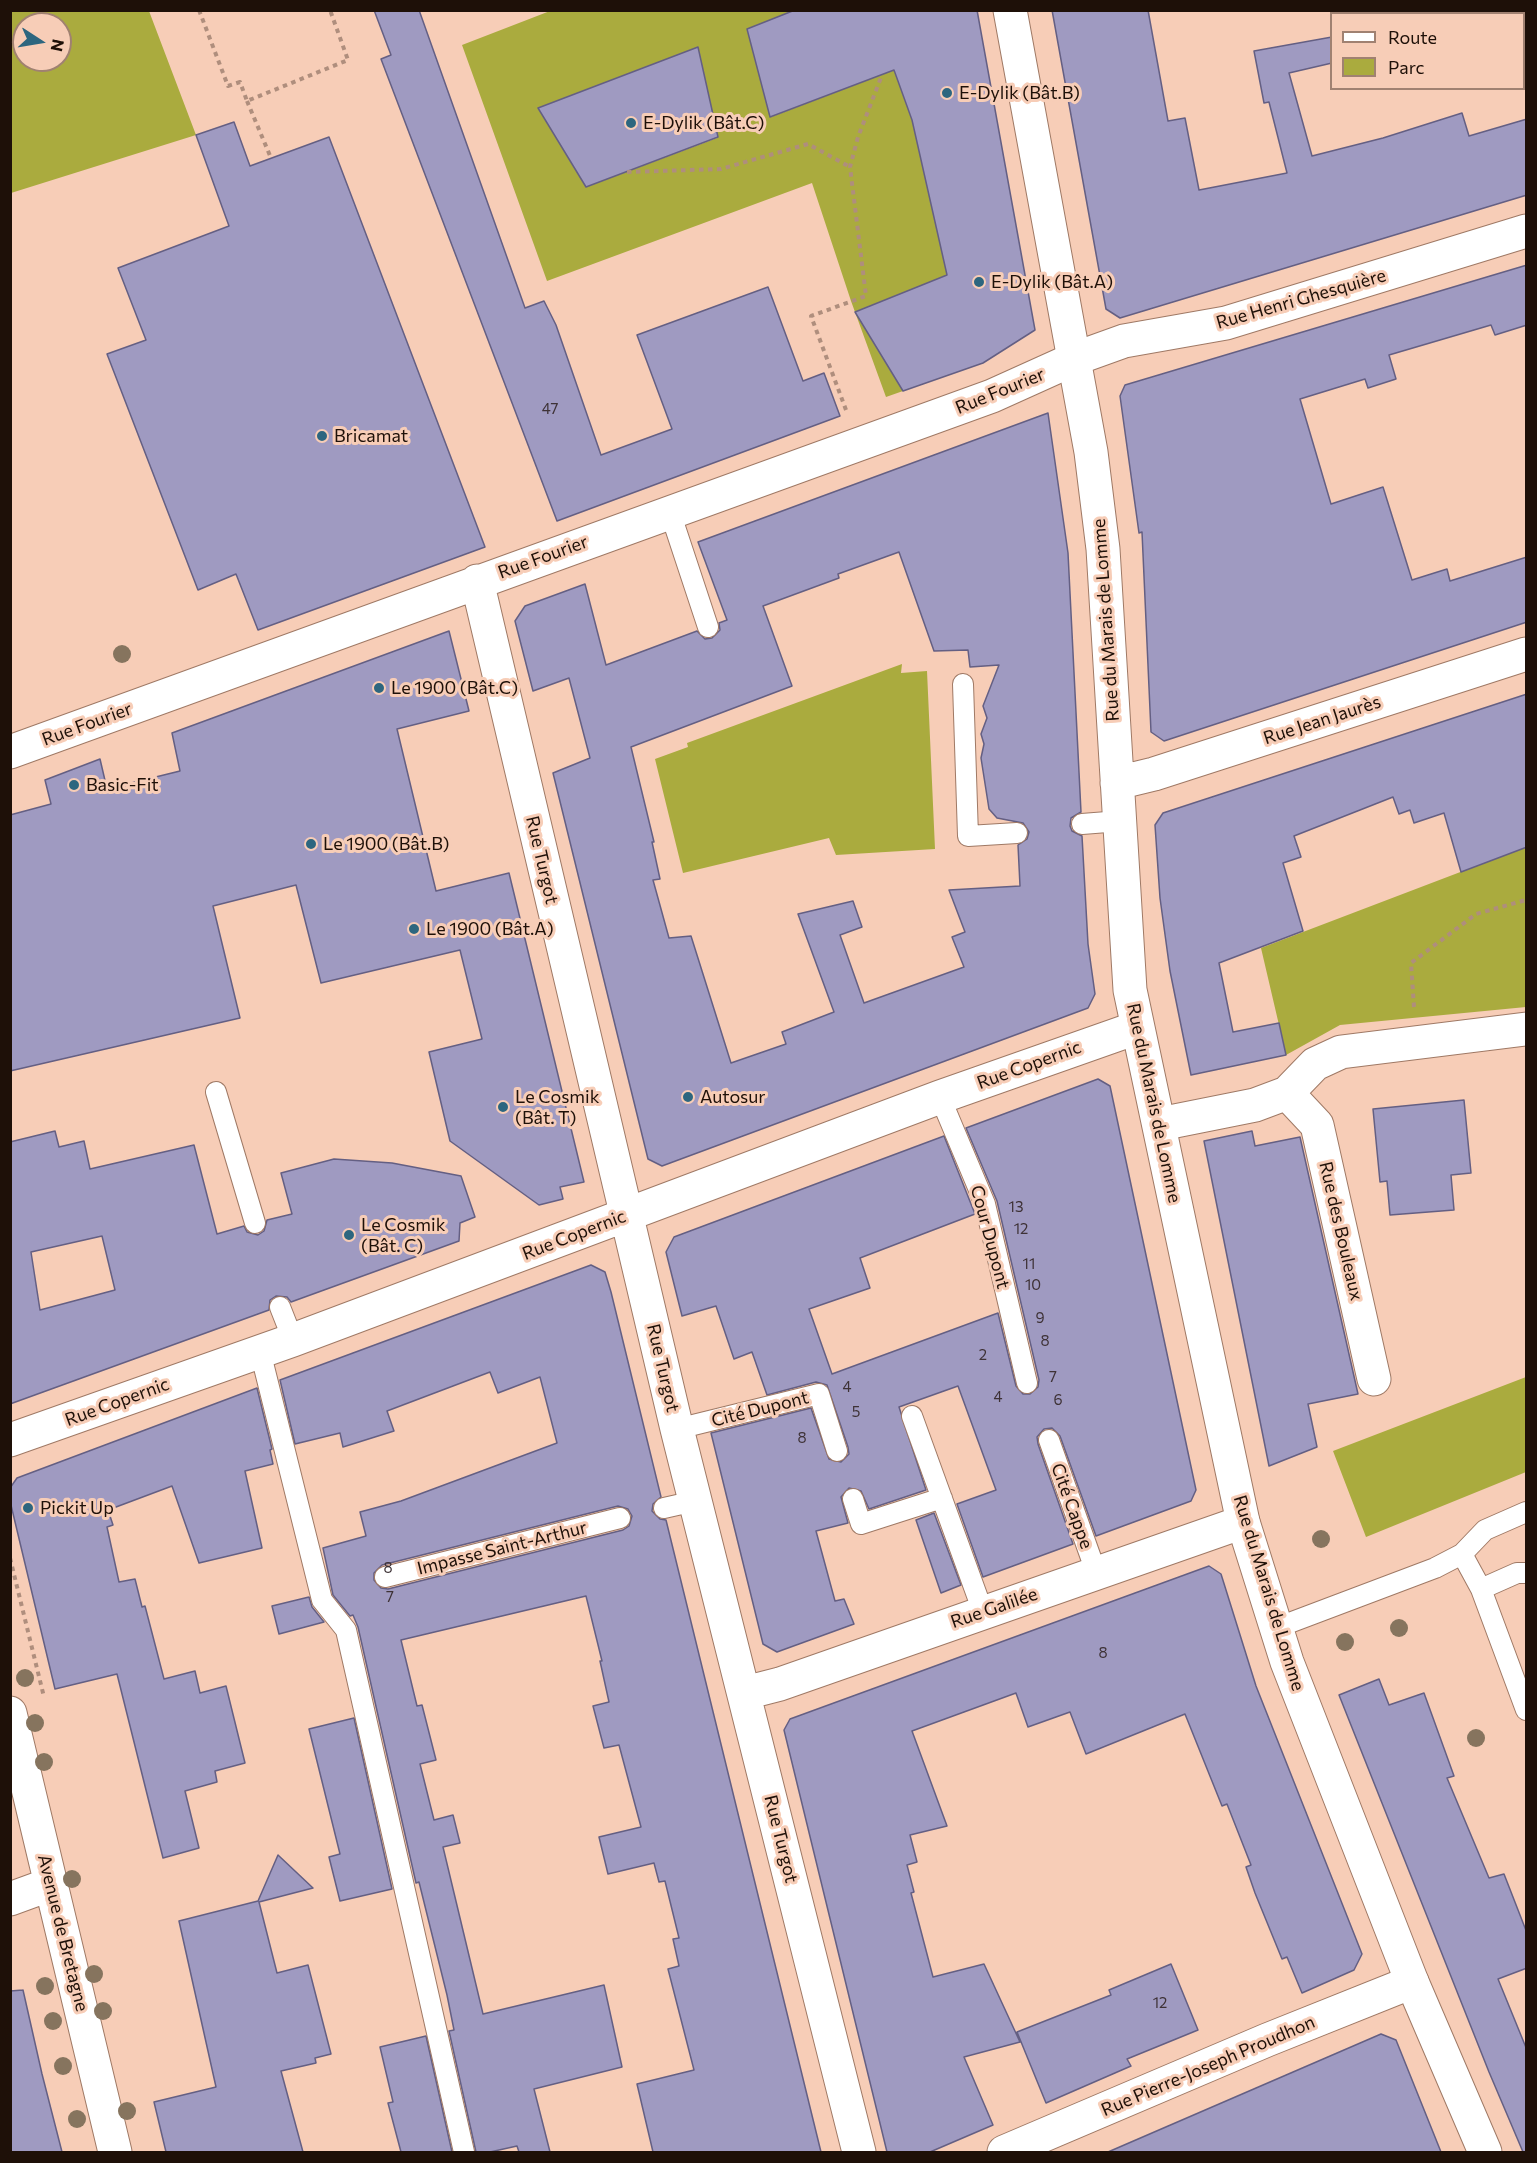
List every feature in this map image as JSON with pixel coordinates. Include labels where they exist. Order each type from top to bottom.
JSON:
[{"type":"street","name":"Rue du Marais de Lomme","points":[[1010,10],[1091,452],[1103,549],[1130,990],[1136,1028],[1160,1125],[1243,1522],[1287,1662],[1412,1982],[1485,2152]]},
{"type":"street","name":"Rue Henri Ghesquière","points":[[1074,359],[1124,341],[1226,323],[1527,231]]},
{"type":"street","name":"Rue Fourier","points":[[10,752],[1011,389],[1074,359]]},
{"type":"street","name":"Rue Turgot","points":[[477,581],[677,1429],[679,1504],[745,1693],[859,2152]]},
{"type":"street","name":"Rue Jean Jaurès","points":[[1118,783],[1154,774],[1527,654]]},
{"type":"street","name":"Rue Copernic","points":[[10,1440],[293,1340],[940,1097],[1136,1028]]},
{"type":"street","points":[[1160,1125],[1255,1105],[1287,1093],[1315,1064],[1341,1052],[1527,1029]]},
{"type":"street","name":"Rue des Bouleaux","points":[[1287,1093],[1317,1125],[1374,1379]]},
{"type":"street","name":"Rue Galilée","points":[[745,1693],[780,1684],[1243,1522]]},
{"type":"street","name":"Avenue de Bretagne","points":[[10,1713],[115,2152]]},
{"type":"street","points":[[11,1899],[51,1884]]},
{"type":"street","name":"Rue Pierre-Joseph Proudhon","points":[[1004,2152],[1267,2040],[1412,1982]]},
{"type":"lane","points":[[670,512],[708,627]]},
{"type":"lane","points":[[963,684],[968,836],[1017,833]]},
{"type":"lane","points":[[1082,824],[1120,821]]},
{"type":"lane","points":[[216,1092],[255,1223]]},
{"type":"lane","name":"Cour Dupont","points":[[940,1097],[985,1204],[1027,1383]]},
{"type":"lane","points":[[280,1307],[293,1340]]},
{"type":"lane","points":[[260,1351],[322,1600],[346,1630],[464,2152]]},
{"type":"lane","name":"Cité Dupont","points":[[677,1429],[819,1394],[837,1451]]},
{"type":"lane","points":[[912,1416],[983,1612]]},
{"type":"lane","name":"Cité Cappe","points":[[1049,1440],[1096,1572]]},
{"type":"lane","points":[[853,1499],[861,1524],[942,1498]]},
{"type":"lane","points":[[1276,1628],[1435,1568],[1462,1554],[1485,1530],[1527,1512]]},
{"type":"lane","name":"Impasse Saint-Arthur","points":[[385,1577],[620,1518]]},
{"type":"lane","points":[[1462,1554],[1481,1589],[1527,1710]]},
{"type":"lane","points":[[1481,1589],[1517,1573],[1527,1574]]},
{"type":"path","points":[[199,10],[228,86],[240,82],[271,158]]},
{"type":"path","points":[[247,101],[348,60],[330,10]]},
{"type":"path","points":[[858,444],[811,316],[866,296],[850,167],[858,137],[882,75]]},
{"type":"path","points":[[627,172],[722,169],[808,144],[850,167]]},
{"type":"path","points":[[1417,1043],[1411,963],[1476,914],[1527,900]]},
{"type":"green space","points":[[11,10],[149,11],[196,135],[11,193]]},
{"type":"green space","points":[[550,11],[795,11],[747,29],[771,117],[894,70],[912,120],[947,275],[856,312],[903,391],[886,397],[851,301],[812,183],[547,281],[462,45]],"holes":[[[697,48],[717,138],[586,187],[538,108]]]},
{"type":"green space","points":[[902,664],[901,673],[927,671],[935,849],[836,855],[829,838],[683,873],[655,759],[688,747],[687,743]]},
{"type":"green space","points":[[1526,847],[1526,1007],[1340,1025],[1286,1055],[1261,948]]},
{"type":"green space","points":[[1526,1377],[1526,1472],[1366,1537],[1333,1451]]},
{"type":"building","points":[[374,10],[419,10],[525,308],[544,301],[556,325],[601,455],[672,429],[637,335],[768,287],[803,381],[824,373],[840,416],[557,521],[381,59],[391,55]]},
{"type":"building","points":[[795,10],[977,10],[1035,330],[983,363],[903,391],[855,312],[947,275],[912,120],[894,70],[770,117],[747,29]]},
{"type":"building","points":[[1052,10],[1148,10],[1168,121],[1185,118],[1199,190],[1287,173],[1269,102],[1264,103],[1254,51],[1330,37],[1330,63],[1289,73],[1312,156],[1383,138],[1462,113],[1469,136],[1527,119],[1527,195],[1120,318],[1106,309]]},
{"type":"building","name":"E-Dylik (Bât.C)","points":[[698,47],[718,137],[586,187],[538,108]]},
{"type":"building","points":[[234,122],[250,166],[329,137],[485,547],[258,630],[236,574],[198,590],[107,354],[146,340],[118,268],[229,226],[196,135]]},
{"type":"building","points":[[1527,265],[1527,325],[1495,335],[1491,325],[1389,355],[1396,379],[1368,388],[1365,379],[1300,399],[1331,504],[1383,487],[1412,580],[1447,569],[1450,581],[1527,557],[1527,622],[1164,741],[1151,732],[1142,532],[1139,533],[1120,396],[1125,385]]},
{"type":"building","points":[[1048,413],[1068,553],[1081,812],[1071,818],[1070,826],[1072,831],[1082,836],[1088,944],[1095,994],[1088,1008],[662,1166],[648,1159],[553,773],[590,758],[569,678],[533,691],[515,621],[525,606],[585,584],[606,665],[697,631],[705,639],[712,638],[720,630],[719,623],[727,620],[698,542]],"holes":[[[899,552],[934,651],[968,650],[970,667],[999,665],[983,706],[987,718],[981,734],[984,744],[981,758],[989,809],[997,818],[1023,823],[1029,832],[1027,839],[1018,845],[1020,886],[949,890],[965,932],[952,937],[964,967],[864,1003],[840,935],[862,927],[853,901],[798,914],[834,1012],[782,1032],[786,1044],[731,1063],[691,936],[669,938],[653,880],[660,879],[652,842],[654,842],[631,747],[792,686],[763,606],[839,578],[838,574]]]},
{"type":"building","points":[[449,631],[469,711],[397,729],[436,891],[509,873],[584,1182],[560,1187],[563,1199],[539,1205],[450,1141],[429,1052],[482,1039],[460,950],[321,983],[296,885],[213,906],[240,1018],[10,1071],[10,815],[51,804],[45,780],[100,759],[107,789],[180,771],[172,733]]},
{"type":"building","points":[[1527,694],[1527,847],[1461,872],[1444,813],[1414,823],[1410,810],[1399,814],[1393,797],[1294,836],[1301,857],[1283,863],[1303,931],[1219,963],[1233,1032],[1279,1023],[1286,1055],[1191,1075],[1170,971],[1160,898],[1155,825],[1163,813]]},
{"type":"building","points":[[1098,1079],[1110,1086],[1196,1490],[1191,1501],[1096,1536],[1060,1436],[1052,1428],[1044,1429],[1037,1437],[1038,1444],[1073,1544],[983,1577],[957,1504],[996,1490],[958,1386],[899,1407],[926,1490],[869,1509],[861,1491],[849,1488],[841,1497],[848,1523],[816,1531],[835,1601],[844,1599],[854,1624],[777,1652],[763,1644],[711,1433],[811,1408],[829,1459],[841,1462],[849,1454],[848,1447],[827,1385],[816,1382],[767,1395],[752,1352],[734,1359],[716,1306],[682,1316],[666,1252],[674,1237],[944,1136],[975,1214],[860,1258],[870,1288],[809,1309],[832,1374],[998,1313],[1016,1386],[1023,1394],[1030,1394],[1038,1387],[1039,1380],[997,1201],[966,1128]]},
{"type":"building","points":[[1464,1100],[1471,1173],[1451,1175],[1454,1210],[1390,1215],[1387,1181],[1380,1182],[1373,1109]]},
{"type":"building","points":[[55,1131],[59,1147],[84,1141],[90,1169],[194,1145],[217,1234],[244,1226],[247,1232],[258,1235],[264,1231],[267,1220],[292,1214],[281,1173],[334,1159],[392,1163],[461,1176],[475,1217],[460,1223],[459,1241],[291,1302],[287,1297],[276,1296],[270,1300],[269,1310],[10,1404],[10,1142]],"holes":[[[102,1236],[115,1290],[40,1310],[31,1252]]]},
{"type":"building","points":[[1252,1131],[1255,1146],[1300,1137],[1358,1394],[1308,1404],[1317,1447],[1269,1466],[1204,1141]]},
{"type":"building","points":[[591,1265],[605,1272],[661,1497],[653,1504],[652,1511],[660,1519],[666,1520],[821,2152],[653,2152],[637,2084],[694,2070],[668,1969],[679,1966],[673,1939],[679,1938],[665,1881],[659,1882],[654,1863],[608,1874],[599,1837],[641,1827],[619,1745],[604,1748],[593,1706],[609,1702],[600,1661],[602,1661],[586,1596],[401,1640],[417,1706],[422,1705],[436,1760],[420,1764],[434,1820],[453,1815],[460,1843],[443,1847],[483,2014],[604,1985],[622,2067],[534,2089],[550,2152],[519,2152],[517,2146],[490,2152],[476,2152],[449,2031],[454,2030],[447,1995],[419,1882],[416,1883],[358,1627],[353,1615],[350,1616],[333,1595],[323,1548],[366,1536],[360,1512],[401,1501],[557,1443],[540,1377],[498,1393],[490,1372],[387,1411],[394,1431],[343,1447],[340,1433],[295,1444],[280,1380]],"holes":[[[618,1506],[628,1509],[632,1516],[629,1526],[623,1530],[388,1589],[381,1588],[374,1580],[374,1573],[382,1565]]]},
{"type":"building","points":[[257,1388],[272,1449],[270,1450],[273,1464],[245,1471],[262,1548],[199,1563],[172,1486],[108,1510],[113,1525],[107,1527],[119,1582],[135,1579],[142,1607],[145,1606],[164,1679],[195,1671],[200,1693],[226,1686],[245,1763],[215,1771],[217,1782],[185,1791],[199,1848],[163,1858],[117,1674],[55,1689],[10,1501],[10,1488],[17,1478]]},
{"type":"building","points":[[934,1513],[961,1585],[941,1593],[916,1520]]},
{"type":"building","points":[[1209,1566],[1221,1574],[1256,1686],[1362,1954],[1354,1970],[1302,1993],[1287,1957],[1282,1959],[1255,1893],[1246,1867],[1251,1865],[1227,1804],[1222,1806],[1185,1714],[1086,1754],[1070,1712],[1028,1727],[1016,1693],[912,1731],[947,1826],[910,1835],[917,1862],[907,1865],[914,1892],[911,1893],[933,1977],[984,1964],[1020,2042],[964,2057],[993,2125],[930,2152],[887,2152],[784,1730],[790,1719]]},
{"type":"building","points":[[309,1597],[312,1607],[324,1622],[279,1634],[272,1606]]},
{"type":"building","points":[[1379,1679],[1389,1705],[1424,1693],[1454,1776],[1447,1778],[1489,1878],[1504,1874],[1527,1933],[1527,1968],[1498,1979],[1527,2050],[1527,2152],[1523,2152],[1489,2072],[1339,1695]]},
{"type":"building","points":[[354,1718],[392,1889],[340,1901],[329,1857],[340,1854],[309,1729]]},
{"type":"building","points":[[278,1855],[313,1888],[259,1902],[277,1973],[308,1965],[331,2054],[315,2058],[316,2063],[281,2071],[303,2152],[166,2152],[154,2102],[216,2087],[179,1921],[258,1901]]},
{"type":"building","points":[[1171,1964],[1198,2030],[1127,2059],[1131,2066],[1046,2103],[1017,2032],[1111,1995],[1109,1990]]},
{"type":"building","points":[[23,1990],[62,2152],[10,2152],[10,1991]]},
{"type":"building","points":[[1381,2034],[1396,2040],[1441,2152],[1108,2152]]},
{"type":"building","points":[[426,2036],[452,2152],[401,2152],[388,2103],[393,2102],[380,2047]]},
{"type":"place","name":"E-Dylik (Bât.B)","points":[[947,93]]},
{"type":"place","name":"E-Dylik (Bât.C)","points":[[631,123]]},
{"type":"place","name":"E-Dylik (Bât.A)","points":[[979,282]]},
{"type":"place","name":"Bricamat","points":[[322,436]]},
{"type":"place","name":"Le 1900 (Bât.C)","points":[[379,688]]},
{"type":"place","name":"Basic-Fit","points":[[74,785]]},
{"type":"place","name":"Le 1900 (Bât.B)","points":[[311,844]]},
{"type":"place","name":"Le 1900 (Bât.A)","points":[[414,929]]},
{"type":"place","name":"Autosur","points":[[688,1097]]},
{"type":"place","name":"Le Cosmik (Bât. T)","points":[[503,1107]]},
{"type":"place","name":"Le Cosmik (Bât. C)","points":[[349,1235]]},
{"type":"place","name":"Pickit Up","points":[[28,1508]]}]
